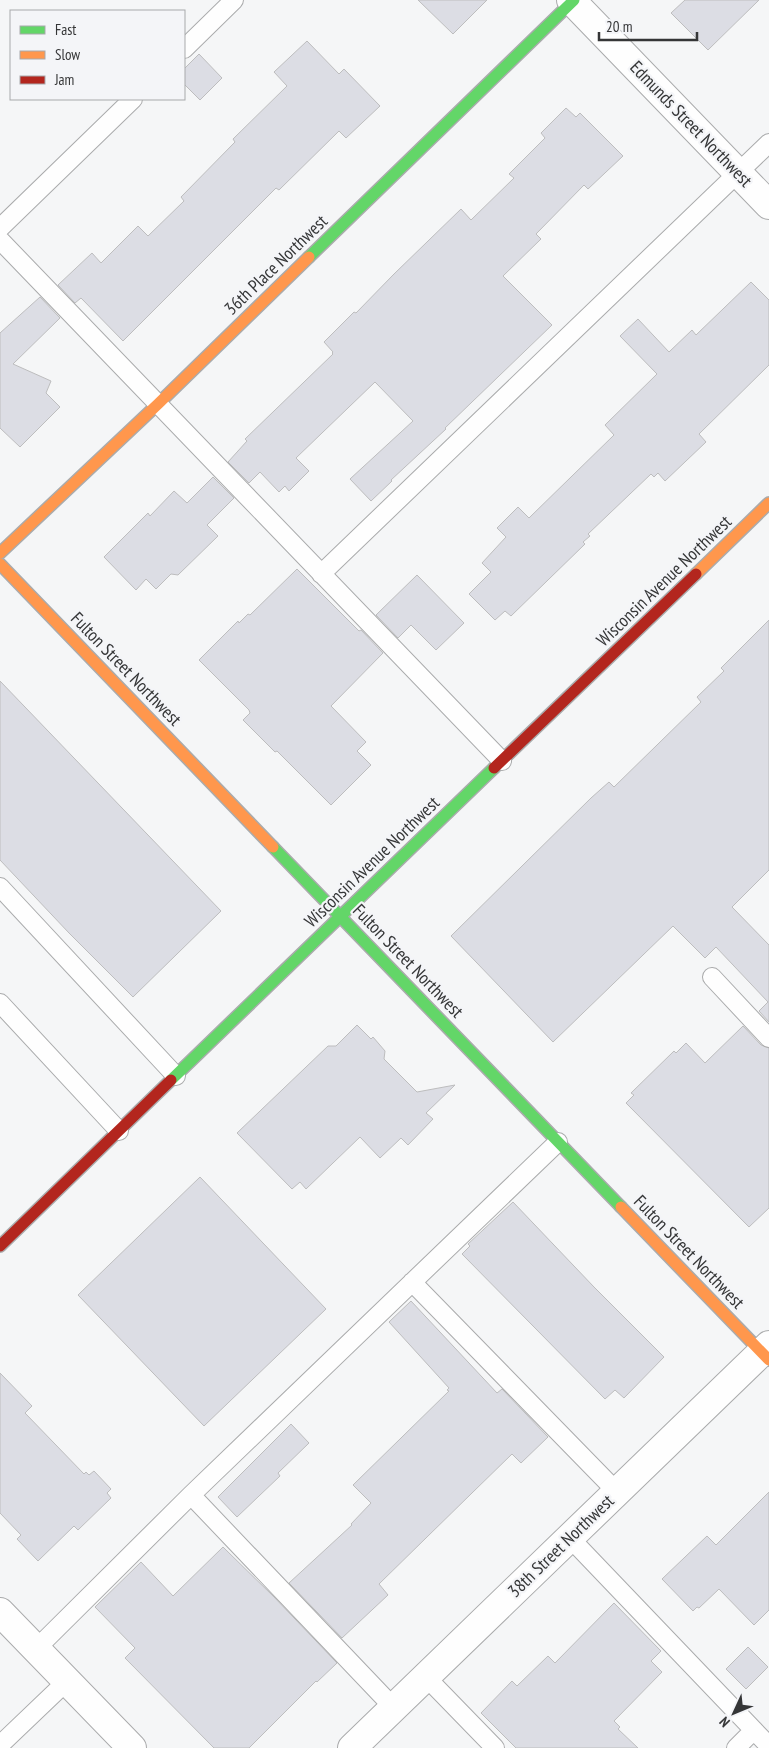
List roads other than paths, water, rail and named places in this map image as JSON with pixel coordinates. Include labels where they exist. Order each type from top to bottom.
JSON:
[{"type":"street","name":"Edmunds Street Northwest","points":[[572,1],[769,205]]},
{"type":"street","name":"36th Place Northwest","points":[[0,553],[158,404],[572,1]]},
{"type":"street","name":"Wisconsin Avenue Northwest","points":[[0,1246],[769,503]]},
{"type":"street","name":"Fulton Street Northwest","points":[[0,564],[558,1142],[766,1352]]},
{"type":"street","name":"38th Street Northwest","points":[[352,1748],[617,1492],[766,1352]]},
{"type":"street","points":[[0,1612],[132,1748]]},
{"type":"lane","points":[[185,48],[234,0]]},
{"type":"lane","points":[[0,228],[132,100]]},
{"type":"lane","points":[[322,574],[769,143]]},
{"type":"lane","points":[[0,240],[502,760]]},
{"type":"lane","points":[[0,888],[176,1076]]},
{"type":"lane","points":[[712,977],[769,1038]]},
{"type":"lane","points":[[0,1003],[120,1131]]},
{"type":"lane","points":[[36,1649],[191,1494],[558,1142]]},
{"type":"lane","points":[[412,1282],[617,1492]]},
{"type":"lane","points":[[191,1494],[394,1708]]},
{"type":"lane","points":[[570,1538],[769,1746]]},
{"type":"lane","points":[[426,1677],[495,1748]]},
{"type":"lane","points":[[0,1745],[67,1681]]},
{"type":"lane","points":[[736,1748],[754,1730]]}]
